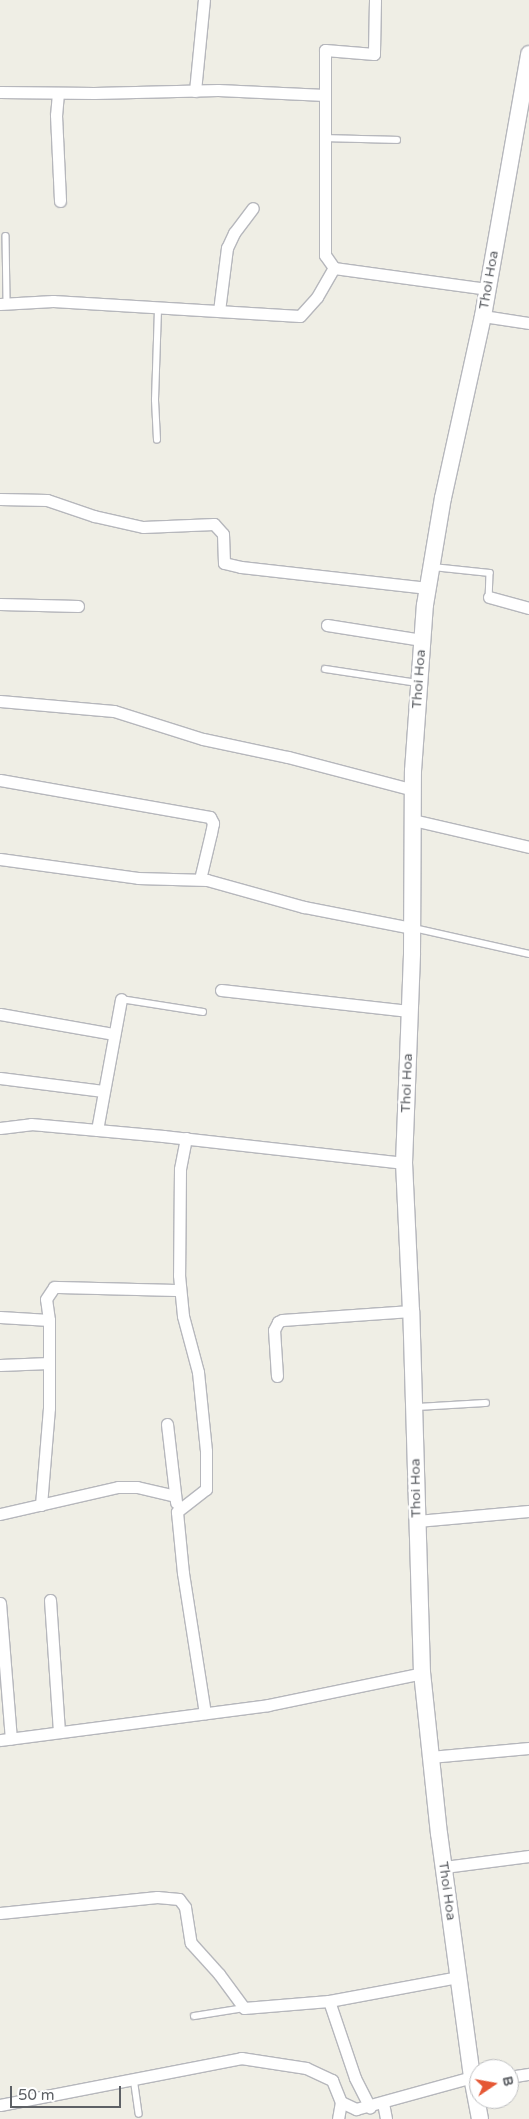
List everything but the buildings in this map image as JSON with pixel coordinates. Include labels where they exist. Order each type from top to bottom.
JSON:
[{"type":"street","points":[[195,91],[204,0]]},
{"type":"street","points":[[375,0],[374,54],[325,50],[325,255],[334,268],[487,289]]},
{"type":"street","name":"Thoi Hoa","points":[[472,2059],[444,1867],[422,1673],[411,1311],[404,1164],[410,1011],[414,790],[418,683],[431,567],[443,498],[483,316],[520,124],[529,54]]},
{"type":"street","points":[[0,92],[195,91],[325,95]]},
{"type":"street","points":[[58,93],[56,115],[60,201]]},
{"type":"street","points":[[219,311],[227,248],[234,234],[253,208]]},
{"type":"street","points":[[3,303],[53,301],[300,316],[317,297],[334,268]]},
{"type":"street","points":[[483,316],[529,323]]},
{"type":"street","points":[[0,499],[47,500],[94,516],[143,526],[214,524],[222,534],[224,563],[241,567],[428,588]]},
{"type":"street","points":[[489,597],[529,608]]},
{"type":"street","points":[[0,604],[78,606]]},
{"type":"street","points":[[326,625],[422,640]]},
{"type":"street","points":[[0,701],[114,711],[203,739],[288,757],[414,790]]},
{"type":"street","points":[[0,780],[210,817],[213,823],[200,879]]},
{"type":"street","points":[[414,820],[529,847]]},
{"type":"street","points":[[0,858],[138,878],[200,879],[304,907],[412,928]]},
{"type":"street","points":[[221,990],[410,1011]]},
{"type":"street","points":[[97,1130],[122,998]]},
{"type":"street","points":[[0,1014],[114,1034]]},
{"type":"street","points":[[0,1078],[103,1092]]},
{"type":"street","points":[[0,1128],[31,1124],[186,1138],[404,1164]]},
{"type":"street","points":[[177,1512],[206,1489],[206,1451],[198,1372],[183,1316],[180,1290],[178,1222],[180,1169],[186,1138]]},
{"type":"street","points":[[41,1505],[46,1459],[50,1363],[49,1320],[46,1299],[54,1287],[180,1290]]},
{"type":"street","points":[[277,1376],[274,1330],[278,1322],[282,1320],[411,1311]]},
{"type":"street","points":[[0,1317],[49,1320]]},
{"type":"street","points":[[0,1365],[50,1363]]},
{"type":"street","points":[[167,1424],[183,1573],[205,1713]]},
{"type":"street","points":[[0,1514],[118,1487],[137,1488],[175,1496]]},
{"type":"street","points":[[417,1520],[529,1510]]},
{"type":"street","points":[[50,1600],[59,1731]]},
{"type":"street","points":[[0,1603],[5,1739],[268,1705],[422,1673]]},
{"type":"street","points":[[430,1756],[529,1748]]},
{"type":"street","points":[[444,1867],[529,1856]]},
{"type":"street","points":[[0,1913],[157,1897],[179,1899],[185,1907],[191,1943],[219,1974],[244,2008],[329,2002],[459,1977]]},
{"type":"street","points":[[329,2002],[355,2078],[370,2107]]},
{"type":"street","points":[[0,2105],[241,2058],[306,2068],[332,2080],[341,2102],[338,2119]]},
{"type":"street","points":[[341,2102],[356,2109],[370,2107],[469,2082]]},
{"type":"street","points":[[383,2103],[386,2119]]},
{"type":"lane","points":[[324,138],[397,140]]},
{"type":"lane","points":[[3,303],[6,236]]},
{"type":"lane","points":[[157,440],[155,400],[158,308]]},
{"type":"lane","points":[[431,567],[490,573],[489,597]]},
{"type":"lane","points":[[324,669],[418,683]]},
{"type":"lane","points":[[412,928],[529,954]]},
{"type":"lane","points":[[122,998],[203,1012]]},
{"type":"lane","points":[[414,1407],[486,1403]]},
{"type":"lane","points":[[194,2016],[244,2008]]},
{"type":"lane","points":[[134,2078],[139,2114]]}]
